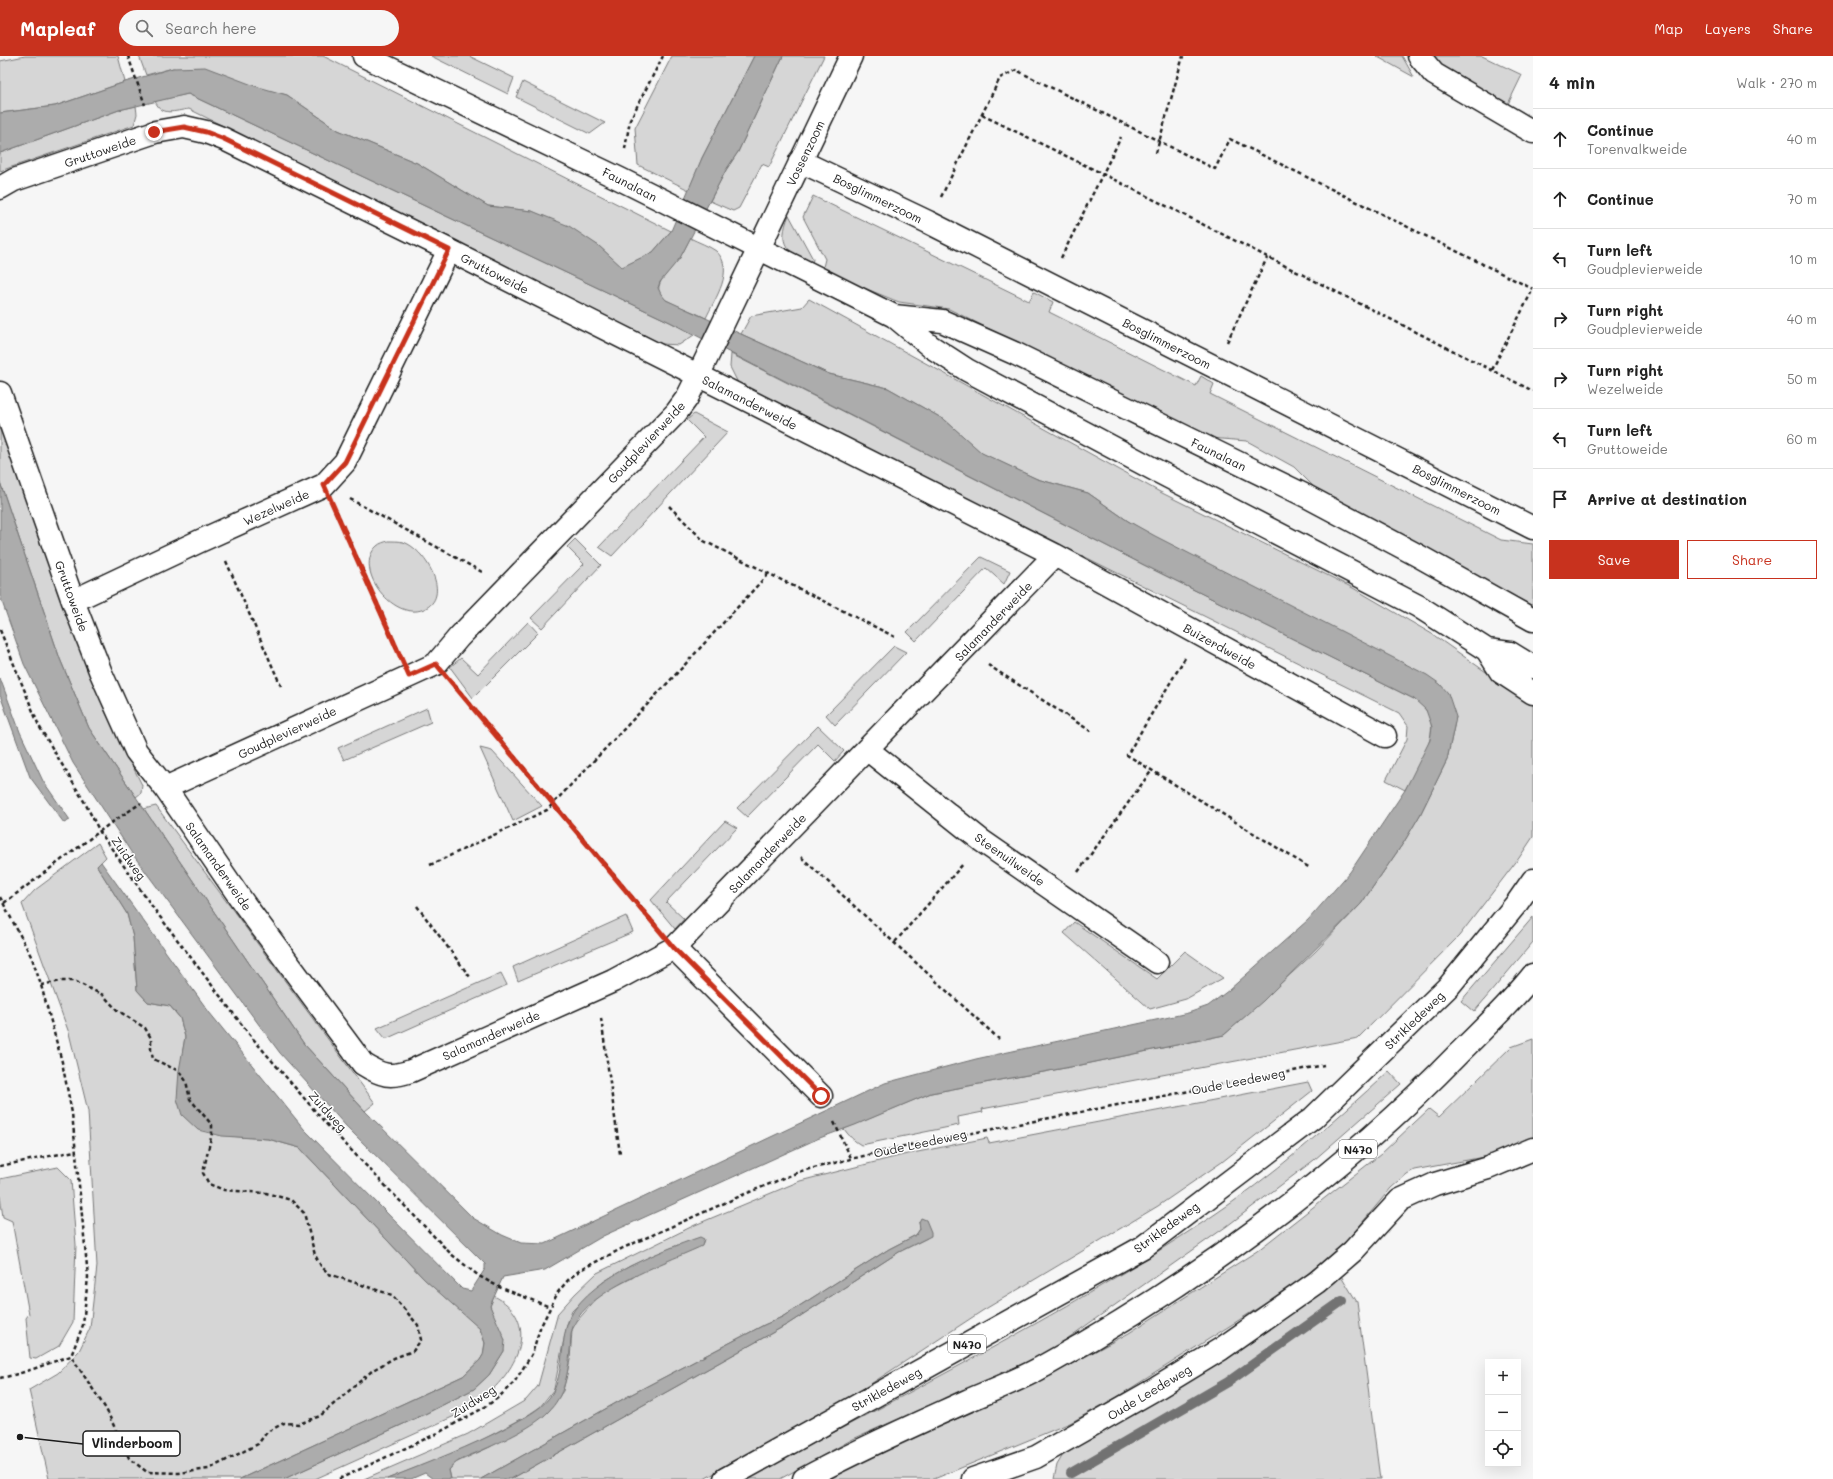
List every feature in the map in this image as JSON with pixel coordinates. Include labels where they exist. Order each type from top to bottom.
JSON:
[{"type":"street","name":"Faunalaan","points":[[364,56],[620,179],[715,228],[894,316],[930,346],[967,370],[1159,472],[1418,606],[1487,650],[1501,672],[1533,693]]},
{"type":"street","name":"Vossenzoom","points":[[758,249],[850,56]]},
{"type":"street","points":[[1419,56],[1434,74],[1533,132]]},
{"type":"street","name":"Gruttoweide","points":[[0,188],[14,180],[154,132],[184,127],[206,132],[224,139],[449,250],[701,367]]},
{"type":"street","name":"Bosglimmerzoom","points":[[800,161],[928,222],[1533,528]]},
{"type":"street","name":"Goudplevierweide","points":[[165,788],[436,664],[459,637],[676,413],[687,398],[758,249]]},
{"type":"street","name":"Wezelweide","points":[[73,601],[324,485],[345,462],[449,250]]},
{"type":"street","name":"Faunalaan","points":[[894,316],[942,321],[1014,353],[1308,497],[1417,555],[1533,620]]},
{"type":"street","name":"Salamanderweide","points":[[165,788],[245,905],[335,1027],[363,1064],[377,1073],[394,1076],[411,1071],[597,987],[613,982],[674,948],[1056,556],[701,367]]},
{"type":"street","name":"Gruttoweide","points":[[0,393],[73,601],[101,673],[136,750],[165,788]]},
{"type":"street","name":"Buizerdweide","points":[[1056,556],[1385,736]]},
{"type":"street","name":"Faunalaan","points":[[1487,650],[1510,653],[1533,668]]},
{"type":"street","name":"Steenuilweide","points":[[868,750],[982,841],[1157,962]]},
{"type":"street","name":"Strikledeweg","points":[[725,1479],[1142,1247],[1313,1118],[1449,986],[1517,904],[1533,880]]},
{"type":"street","points":[[674,948],[821,1096]]},
{"type":"street","name":"N470","points":[[804,1479],[888,1436],[1043,1367],[1159,1297],[1250,1233],[1357,1150],[1428,1085],[1519,992],[1533,975]]},
{"type":"street","name":"Oude Leedeweg","points":[[973,1479],[1036,1458],[1221,1349],[1317,1282],[1353,1251],[1400,1200],[1435,1184],[1488,1168],[1533,1149]]},
{"type":"path","points":[[128,56],[145,106]]},
{"type":"path","points":[[620,179],[630,120],[663,56]]},
{"type":"path","points":[[1156,153],[1183,56]]},
{"type":"path","points":[[928,222],[1000,78],[1016,70],[1215,169],[1230,139],[1533,289],[1492,370]]},
{"type":"path","points":[[982,115],[1103,174],[1533,391]]},
{"type":"path","points":[[1048,283],[1121,137]]},
{"type":"path","points":[[1215,367],[1267,258]]},
{"type":"path","points":[[324,485],[508,587]]},
{"type":"path","points":[[324,485],[409,676]]},
{"type":"path","points":[[669,506],[704,541],[896,637]]},
{"type":"path","points":[[214,535],[281,686]]},
{"type":"path","points":[[430,865],[547,810],[679,671],[768,574]]},
{"type":"path","name":"Zuidweg","points":[[0,630],[40,726],[100,832],[154,909],[254,1040],[328,1126],[450,1254],[479,1276],[499,1288],[550,1307],[540,1328],[532,1354],[515,1381],[499,1397],[484,1408],[438,1433],[339,1479]]},
{"type":"path","points":[[1199,634],[1127,755],[1310,868]]},
{"type":"path","points":[[965,650],[1092,732]]},
{"type":"path","points":[[436,664],[674,948]]},
{"type":"path","points":[[1062,895],[1152,770]]},
{"type":"path","points":[[4,903],[108,825],[143,801]]},
{"type":"path","points":[[781,838],[999,1039]]},
{"type":"path","points":[[895,943],[982,841]]},
{"type":"path","points":[[0,897],[32,958],[62,1062],[72,1113],[88,1277],[83,1325],[71,1356]]},
{"type":"path","points":[[417,906],[470,978]]},
{"type":"path","points":[[41,985],[61,981],[74,981],[85,985],[103,995],[117,1010],[145,1028],[151,1038],[153,1058],[179,1071],[186,1081],[190,1099],[212,1125],[212,1133],[203,1173],[209,1184],[224,1190],[266,1193],[291,1200],[304,1213],[315,1254],[329,1274],[392,1296],[418,1325],[421,1340],[413,1351],[394,1358],[373,1370],[320,1416],[299,1424],[284,1423],[267,1432],[258,1444],[210,1469],[179,1473],[147,1472],[129,1458],[106,1409],[71,1356]]},
{"type":"path","points":[[597,987],[620,1154]]},
{"type":"path","name":"Oude Leedeweg","points":[[550,1307],[558,1292],[574,1275],[623,1248],[801,1171],[851,1158],[962,1134],[1324,1065]]},
{"type":"path","points":[[838,1133],[851,1158]]},
{"type":"path","points":[[0,1166],[76,1151]]},
{"type":"path","points":[[0,1378],[13,1376],[48,1362],[71,1356]]},
{"type":"shaded area","points":[[25,56],[118,56],[125,82],[55,106],[0,113],[0,61]]},
{"type":"shaded area","points":[[139,56],[323,56],[671,231],[653,252],[622,268],[599,246],[532,211],[488,206],[417,163],[338,130],[287,95],[173,68],[146,75]]},
{"type":"shaded area","points":[[431,56],[469,56],[514,78],[508,94]]},
{"type":"shaded area","points":[[672,56],[754,56],[702,158],[689,190],[638,165],[635,128]]},
{"type":"shaded area","points":[[754,56],[783,56],[738,152],[726,170],[680,258],[660,282],[658,288],[666,300],[829,374],[888,388],[945,420],[982,453],[1037,479],[1088,493],[1128,521],[1155,536],[1427,675],[1440,684],[1448,693],[1456,717],[1447,760],[1420,815],[1404,842],[1361,904],[1263,1001],[1224,1035],[1081,1065],[931,1093],[855,1125],[817,1139],[603,1236],[545,1270],[503,1277],[490,1306],[505,1340],[504,1351],[489,1375],[474,1389],[425,1414],[284,1479],[240,1479],[463,1376],[480,1360],[483,1355],[485,1343],[480,1329],[424,1279],[300,1148],[268,1139],[222,1136],[198,1130],[182,1115],[177,1099],[179,1071],[185,1037],[180,1018],[170,1006],[148,1002],[137,990],[133,937],[127,914],[97,866],[101,862],[209,1012],[304,1129],[462,1289],[471,1291],[485,1269],[485,1264],[346,1126],[280,1053],[131,852],[73,763],[24,664],[0,596],[0,482],[60,659],[89,728],[304,1044],[365,1111],[473,1218],[502,1235],[521,1243],[545,1244],[885,1083],[976,1059],[1188,1013],[1208,1006],[1229,990],[1308,920],[1350,872],[1405,790],[1430,740],[1432,727],[1426,710],[1414,699],[1144,565],[670,322],[188,94],[119,110],[0,153],[0,113],[55,106],[125,82],[173,68],[205,67],[255,86],[287,95],[338,130],[417,163],[488,206],[532,211],[569,226],[599,246],[622,267],[653,252],[671,231],[702,158]]},
{"type":"shaded area","points":[[783,56],[824,56],[769,167],[762,164],[739,208],[733,211],[710,201],[726,170],[738,152]]},
{"type":"shaded area","points":[[1376,56],[1402,56],[1414,77]]},
{"type":"shaded area","points":[[1433,56],[1482,56],[1522,75],[1508,104],[1438,64]]},
{"type":"shaded area","points":[[523,82],[605,123],[590,134],[516,97]]},
{"type":"shaded area","points":[[188,94],[670,322],[694,335],[679,345],[662,344],[189,109],[169,112],[161,109],[155,101]]},
{"type":"shaded area","points":[[136,106],[137,114],[134,125],[0,171],[0,153],[119,110]]},
{"type":"shaded area","points":[[813,196],[1029,301],[1034,292],[1053,302],[1049,312],[1196,386],[1201,376],[1214,384],[1210,394],[1501,540],[1533,544],[1533,606],[1326,499],[1294,467],[1247,441],[1210,438],[949,309],[899,302],[822,271],[825,259],[803,217]]},
{"type":"shaded area","points":[[789,215],[813,259],[812,264],[790,251],[786,246],[784,233]]},
{"type":"shaded area","points":[[690,238],[716,251],[722,259],[724,267],[722,284],[706,318],[666,300],[661,295],[659,289],[663,278],[677,262]]},
{"type":"shaded area","points":[[809,299],[1158,491],[1353,588],[1432,634],[1533,705],[1533,837],[1519,858],[1459,936],[1358,1038],[982,1109],[983,1112],[958,1117],[959,1125],[861,1145],[846,1132],[844,1129],[931,1093],[1081,1065],[1224,1035],[1315,952],[1361,904],[1404,842],[1420,815],[1447,760],[1456,717],[1128,521],[1088,493],[1037,479],[981,453],[945,420],[888,388],[829,374],[741,334],[751,316],[802,307]]},
{"type":"shaded area","points":[[731,354],[1144,565],[1414,699],[1425,709],[1430,718],[1430,739],[1421,761],[1405,790],[1386,780],[1407,739],[1408,726],[1399,713],[739,385],[730,367]]},
{"type":"shaded area","points":[[694,414],[728,432],[612,556],[599,547],[704,437],[687,420]]},
{"type":"shaded area","points":[[0,426],[75,637],[105,711],[142,785],[141,793],[136,797],[89,728],[60,659],[0,482]]},
{"type":"shaded area","points":[[575,539],[601,565],[542,628],[531,618],[584,564],[567,547]]},
{"type":"shaded area","points":[[388,541],[403,542],[411,546],[419,553],[432,572],[436,583],[436,593],[433,601],[426,608],[414,611],[402,609],[390,602],[380,592],[373,580],[369,568],[370,556],[378,545]]},
{"type":"shaded area","points":[[981,557],[1010,571],[1004,584],[986,568],[916,641],[907,632]]},
{"type":"shaded area","points":[[528,622],[538,633],[473,698],[450,667],[461,658],[478,674]]},
{"type":"shaded area","points":[[894,646],[906,652],[835,725],[826,715]]},
{"type":"shaded area","points":[[0,678],[20,732],[43,781],[70,820],[64,823],[30,777],[0,695]]},
{"type":"shaded area","points":[[427,708],[431,722],[344,760],[338,748]]},
{"type":"shaded area","points":[[818,726],[844,751],[835,761],[818,744],[747,817],[737,808]]},
{"type":"shaded area","points":[[480,748],[492,751],[542,806],[513,821]]},
{"type":"shaded area","points":[[156,806],[375,1103],[365,1111],[304,1044],[144,809]]},
{"type":"shaded area","points":[[725,821],[737,828],[666,902],[684,919],[675,929],[651,900]]},
{"type":"shaded area","points":[[98,843],[106,857],[97,866],[127,914],[133,937],[137,990],[148,1002],[170,1006],[180,1018],[185,1037],[182,1056],[228,1136],[268,1139],[300,1148],[424,1279],[480,1329],[485,1343],[483,1355],[480,1360],[463,1376],[240,1479],[49,1479],[29,1390],[58,1373],[79,1351],[90,1328],[97,1266],[88,1111],[69,1033],[22,904],[35,890]]},
{"type":"shaded area","points":[[626,916],[633,932],[518,981],[513,967]]},
{"type":"shaded area","points":[[1533,917],[1533,942],[1474,1012],[1461,1001]]},
{"type":"shaded area","points":[[1074,922],[1157,979],[1185,951],[1223,978],[1186,999],[1150,1009],[1064,933]]},
{"type":"shaded area","points":[[501,973],[507,985],[388,1038],[385,1038],[377,1028]]},
{"type":"shaded area","points":[[1533,1039],[1533,1143],[1516,1151],[1414,1170],[1407,1174],[1391,1188],[1341,1248],[1285,1291],[1117,1397],[1070,1423],[934,1479],[827,1479],[866,1458],[1021,1391],[1129,1333],[1257,1251],[1381,1154],[1429,1109],[1439,1117],[1511,1047]]},
{"type":"shaded area","points":[[1389,1071],[1401,1084],[1314,1160],[1227,1226],[1047,1353],[853,1439],[780,1479],[746,1479],[1039,1322],[1153,1255],[1256,1185],[1324,1129]]},
{"type":"shaded area","points":[[1308,1082],[1312,1091],[1222,1162],[1158,1206],[982,1311],[837,1406],[704,1479],[511,1479],[788,1324],[899,1252],[927,1238],[919,1222],[920,1229],[916,1235],[889,1249],[782,1317],[632,1394],[481,1479],[451,1479],[449,1470],[455,1463],[490,1447],[547,1413],[563,1391],[570,1360],[572,1330],[577,1321],[597,1298],[610,1289],[632,1278],[678,1245],[630,1266],[603,1282],[572,1311],[567,1324],[554,1389],[540,1407],[525,1417],[482,1440],[452,1454],[387,1479],[364,1479],[468,1434],[526,1400],[538,1386],[558,1313],[575,1294],[597,1273],[695,1225],[800,1181],[903,1155],[987,1138],[989,1143]]},
{"type":"shaded area","points":[[58,1167],[71,1180],[76,1245],[73,1322],[59,1346],[36,1359],[30,1358],[26,1318],[29,1314],[12,1221],[3,1217],[0,1196],[0,1179]]},
{"type":"shaded area","points":[[921,1218],[926,1220],[931,1236],[899,1252],[788,1324],[511,1479],[481,1479],[632,1394],[782,1317],[889,1249],[916,1235],[920,1229],[919,1222]]},
{"type":"shaded area","points":[[700,1237],[704,1239],[702,1246],[628,1279],[592,1303],[579,1316],[571,1332],[565,1384],[554,1405],[535,1423],[456,1462],[449,1470],[451,1479],[433,1479],[425,1473],[411,1479],[387,1479],[494,1434],[540,1407],[549,1398],[557,1381],[567,1325],[575,1309],[588,1295],[604,1282],[644,1259]]},
{"type":"shaded area","points":[[1340,1274],[1357,1302],[1380,1479],[1054,1479],[1057,1465],[1064,1453]]},
{"type":"shaded area","points":[[494,1296],[507,1305],[516,1316],[520,1328],[520,1340],[517,1353],[511,1366],[503,1378],[489,1393],[477,1403],[459,1414],[315,1479],[284,1479],[425,1414],[474,1389],[489,1375],[504,1351],[490,1306]]},
{"type":"waterway","points":[[1071,1473],[1228,1382],[1342,1301]]},
{"type":"place","name":"Vlinderboom","points":[[20,1437]]},
{"type":"route","points":[[154,132],[184,127],[206,132],[224,139],[449,250],[345,462],[324,485],[409,676],[436,664],[674,948],[821,1096]]}]
